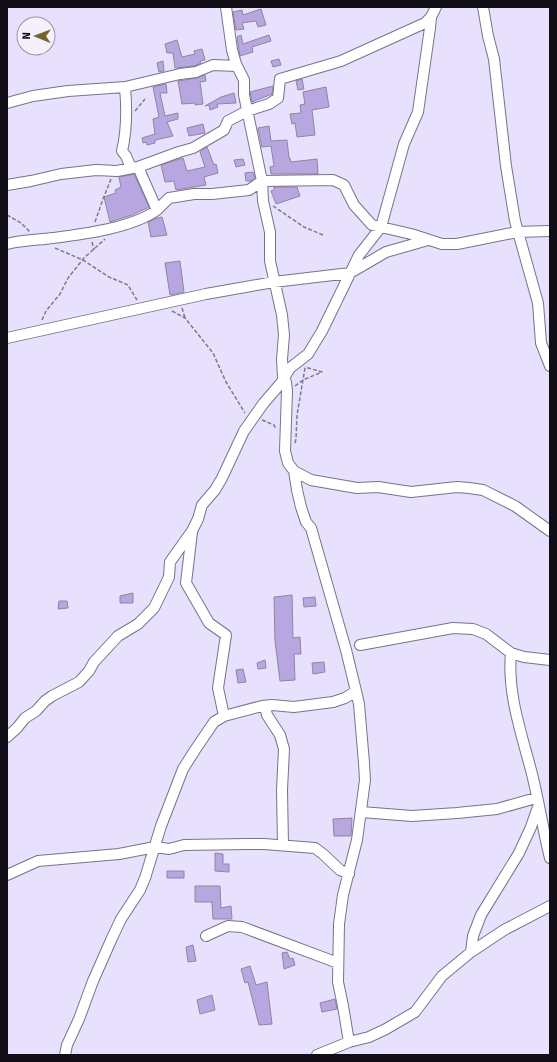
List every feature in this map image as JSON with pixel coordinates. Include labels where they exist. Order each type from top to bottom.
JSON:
[{"type":"street","points":[[226,7],[231,44],[237,66],[244,80],[244,95],[262,181],[264,204],[270,232],[270,261],[282,315],[284,335],[282,359],[283,378],[286,382],[287,391],[285,451],[288,463],[294,471],[306,478],[318,482],[357,488],[378,487],[411,492],[457,487],[483,490],[515,506],[550,531]]},
{"type":"street","points":[[7,738],[25,718],[36,711],[44,702],[52,696],[79,682],[89,671],[94,662],[118,636],[138,624],[154,608],[169,577],[170,562],[192,531],[198,519],[202,505],[215,490],[233,456],[238,443],[251,422],[281,383],[290,368],[308,354],[322,331],[359,255],[381,227],[404,144],[418,112],[431,17],[436,7]]},
{"type":"street","points":[[483,7],[494,59],[509,186],[518,232],[538,303],[541,343],[550,366]]},
{"type":"street","points":[[7,185],[61,174],[135,167],[192,148],[224,130],[228,121],[247,111],[269,104],[278,98],[280,79],[341,61],[425,22],[431,17]]},
{"type":"street","points":[[7,103],[33,96],[68,91],[125,87],[180,74],[196,72],[214,65],[237,66]]},
{"type":"street","points":[[125,87],[127,105],[126,135],[122,152],[135,167],[157,210]]},
{"type":"street","points":[[7,244],[118,226],[147,217],[170,198],[194,194],[212,194],[249,190],[262,181],[339,181],[344,184],[354,205],[372,225],[442,244],[457,244],[518,232],[550,231]]},
{"type":"street","points":[[7,338],[160,304],[274,282],[350,273],[386,252],[428,240]]},
{"type":"street","points":[[294,471],[296,490],[312,534],[346,650],[356,691],[361,724],[365,780],[357,840],[340,914],[338,962],[338,982],[349,1042]]},
{"type":"street","points":[[192,531],[186,583],[209,623],[226,636],[218,688],[224,716]]},
{"type":"street","points":[[360,645],[452,628],[473,629],[486,634],[511,653],[524,657],[550,660]]},
{"type":"street","points":[[511,653],[511,682],[515,707],[522,741],[532,775],[550,858]]},
{"type":"street","points":[[65,1055],[67,1045],[112,938],[121,919],[143,884],[161,826],[184,770],[195,750],[214,722],[224,716],[265,706],[294,706],[333,702],[345,698],[356,691]]},
{"type":"street","points":[[265,706],[267,715],[280,735],[284,749],[282,790],[283,845]]},
{"type":"street","points":[[361,812],[412,816],[497,809],[537,802]]},
{"type":"street","points":[[471,952],[473,936],[481,914],[519,853],[531,827],[537,802]]},
{"type":"street","points":[[7,875],[38,861],[119,854],[155,847],[169,849],[184,845],[246,844],[315,848],[340,870],[349,874]]},
{"type":"street","points":[[317,1055],[386,1029],[414,1012],[442,976],[471,952],[504,930],[550,906]]},
{"type":"street","points":[[206,936],[228,926],[242,927],[338,962]]},
{"type":"path","points":[[94,250],[92,231],[115,170]]},
{"type":"path","points":[[264,204],[276,206],[304,227],[323,235]]},
{"type":"path","points":[[7,215],[21,223],[38,240]]},
{"type":"path","points":[[37,331],[46,311],[60,294],[68,278],[83,260],[118,226]]},
{"type":"path","points":[[51,246],[83,260],[109,277],[128,285],[143,308]]},
{"type":"path","points":[[160,304],[185,318],[212,353],[226,382],[251,422],[260,419],[274,425],[277,430]]},
{"type":"path","points":[[297,414],[308,354]]},
{"type":"path","points":[[287,391],[303,380],[322,372],[294,364]]},
{"type":"building","points":[[261,9],[266,25],[258,27],[256,21],[242,23],[244,29],[236,30],[233,12],[242,10],[243,15]]},
{"type":"building","points":[[241,35],[243,44],[269,35],[271,41],[252,47],[253,52],[240,56],[237,37]]},
{"type":"building","points":[[177,40],[182,57],[195,54],[194,51],[202,49],[205,60],[200,61],[201,63],[194,66],[175,68],[173,53],[167,53],[165,44]]},
{"type":"building","points":[[279,59],[281,65],[273,67],[271,61]]},
{"type":"building","points":[[163,61],[164,71],[159,72],[157,63]]},
{"type":"building","points":[[205,75],[206,81],[200,82],[203,104],[182,104],[178,81]]},
{"type":"building","points":[[302,79],[304,89],[298,90],[296,81]]},
{"type":"building","points":[[166,84],[167,93],[160,93],[165,116],[178,113],[178,119],[167,122],[173,136],[155,140],[155,143],[147,145],[146,142],[143,143],[142,138],[155,134],[153,119],[159,117],[153,87]]},
{"type":"building","points":[[273,86],[272,94],[252,102],[250,92]]},
{"type":"building","points":[[326,87],[329,107],[312,110],[315,135],[297,137],[295,123],[292,124],[290,114],[301,113],[300,105],[305,104],[303,92]]},
{"type":"building","points":[[234,93],[236,103],[217,104],[218,107],[210,110],[209,105],[205,106],[221,97]]},
{"type":"building","points":[[203,124],[205,133],[189,136],[187,128]]},
{"type":"building","points":[[269,126],[271,141],[287,140],[289,158],[291,162],[317,159],[318,174],[271,174],[270,167],[274,166],[271,146],[262,147],[258,128]]},
{"type":"building","points":[[207,147],[214,165],[216,164],[218,173],[204,177],[206,185],[176,190],[174,181],[165,182],[161,165],[183,158],[187,171],[205,167],[200,152]]},
{"type":"building","points":[[243,159],[245,165],[236,167],[234,160]]},
{"type":"building","points":[[253,172],[255,178],[251,181],[246,181],[245,173]]},
{"type":"building","points":[[134,174],[149,207],[132,215],[110,222],[104,197],[116,193],[115,190],[121,187],[119,177]]},
{"type":"building","points":[[274,187],[297,187],[300,196],[276,204],[271,191],[274,190]]},
{"type":"building","points":[[162,217],[167,235],[151,237],[148,222]]},
{"type":"building","points":[[180,261],[184,292],[170,295],[165,263]]},
{"type":"building","points":[[133,593],[133,603],[120,603],[120,596]]},
{"type":"building","points":[[292,595],[293,638],[300,637],[301,654],[294,654],[295,680],[280,681],[275,641],[274,597]]},
{"type":"building","points":[[315,597],[316,606],[304,607],[303,598]]},
{"type":"building","points":[[59,601],[67,601],[68,608],[58,609]]},
{"type":"building","points":[[265,660],[266,668],[258,669],[257,663]]},
{"type":"building","points":[[324,662],[325,672],[313,674],[312,663]]},
{"type":"building","points":[[243,669],[246,682],[238,683],[236,670]]},
{"type":"building","points":[[352,818],[351,836],[334,836],[333,819]]},
{"type":"building","points":[[215,853],[223,854],[223,864],[229,864],[229,872],[215,871]]},
{"type":"building","points":[[167,871],[184,871],[184,878],[167,878]]},
{"type":"building","points":[[195,886],[220,886],[221,908],[231,906],[232,919],[213,919],[212,902],[195,902]]},
{"type":"building","points":[[193,945],[196,961],[188,962],[186,947]]},
{"type":"building","points":[[287,952],[290,959],[293,958],[295,965],[284,969],[282,953]]},
{"type":"building","points":[[250,966],[256,985],[267,982],[272,1024],[259,1025],[248,982],[245,983],[241,969]]},
{"type":"building","points":[[212,995],[215,1010],[200,1014],[197,1000]]},
{"type":"building","points":[[335,999],[337,1009],[322,1012],[320,1003]]}]
